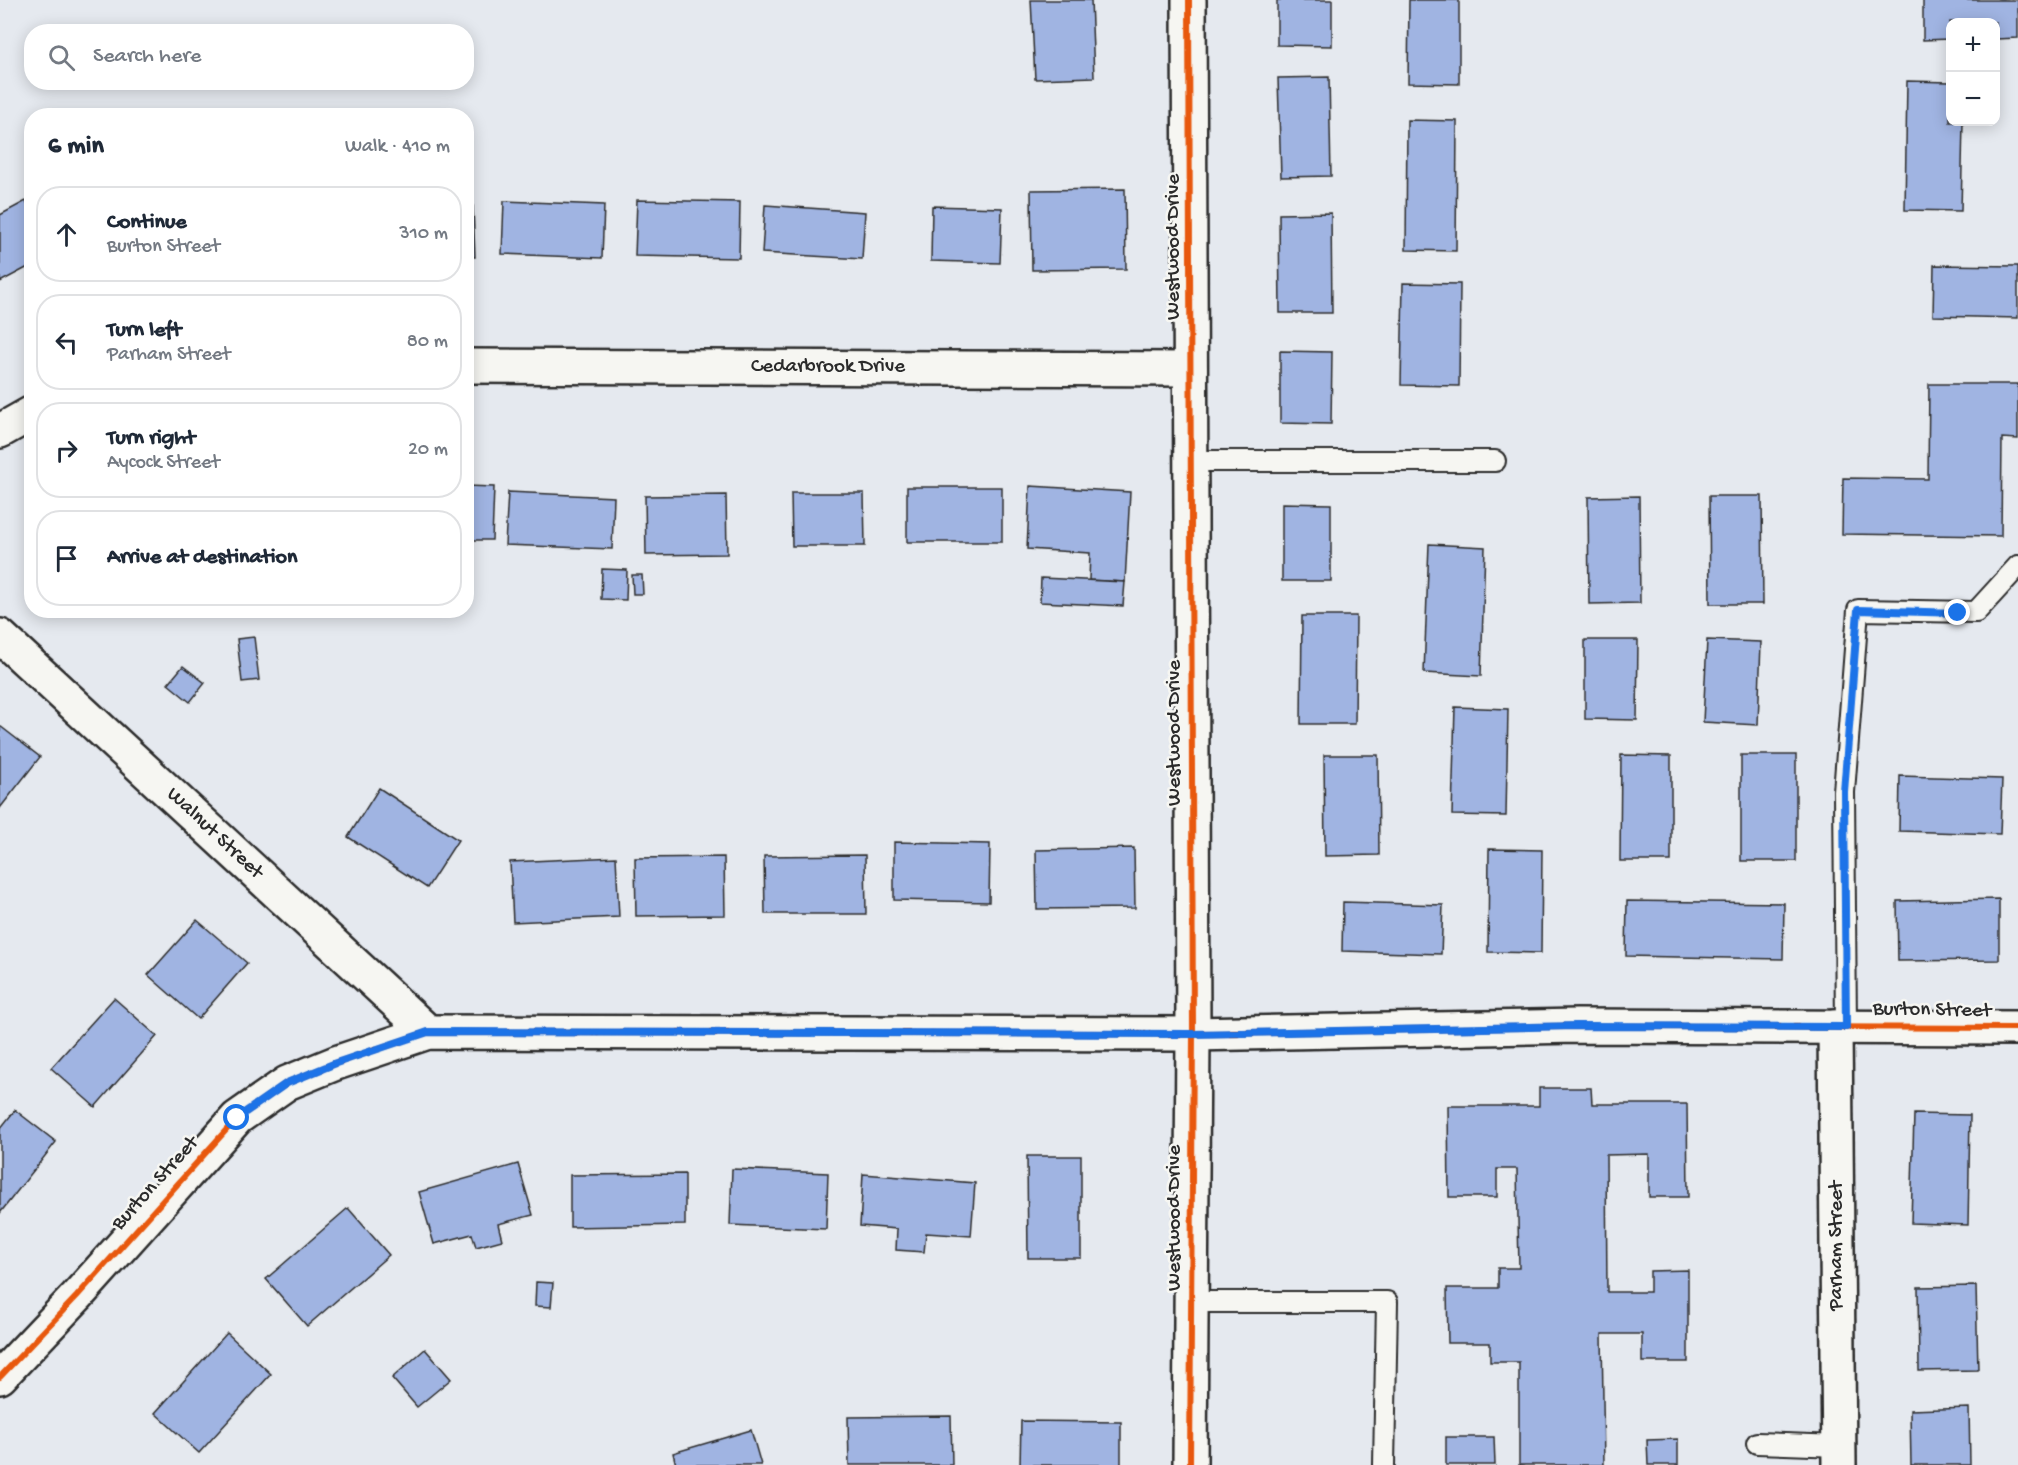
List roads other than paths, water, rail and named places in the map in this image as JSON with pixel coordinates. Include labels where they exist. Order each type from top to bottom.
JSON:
[{"type":"street","name":"Westwood Drive","points":[[1189,0],[1193,1034],[1190,1465]]},
{"type":"street","name":"Cedarbrook Drive","points":[[474,366],[1190,369]]},
{"type":"street","points":[[0,431],[24,418]]},
{"type":"street","name":"Walnut Street","points":[[0,636],[428,1032]]},
{"type":"street","name":"Burton Street","points":[[0,1377],[237,1118],[287,1083],[336,1063],[428,1032],[1193,1034],[1577,1026],[2018,1028]]},
{"type":"street","name":"Parham Street","points":[[1839,1455],[1840,1027]]},
{"type":"lane","points":[[1190,461],[1495,461]]},
{"type":"lane","name":"Parham Street","points":[[1840,1027],[1844,792],[1858,610],[1976,612],[2018,566]]},
{"type":"lane","points":[[1191,1302],[1387,1302],[1384,1465]]},
{"type":"lane","points":[[1757,1443],[1839,1455]]}]
